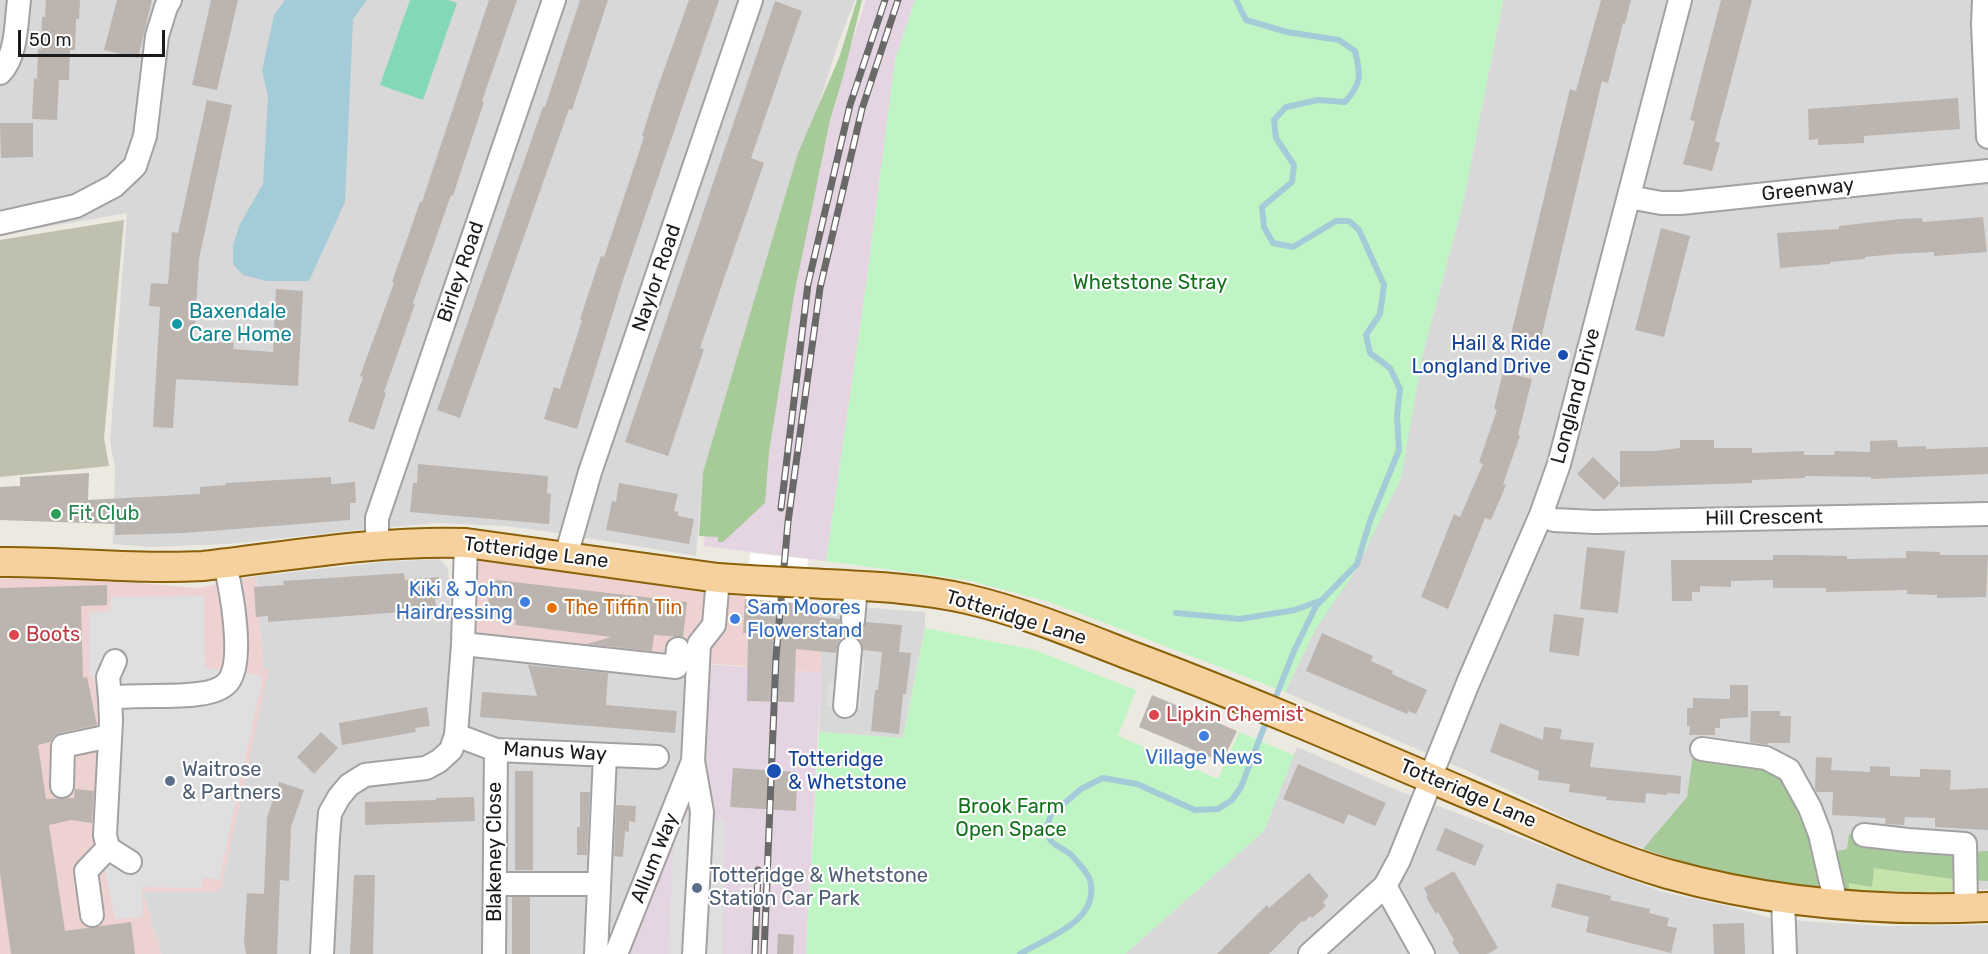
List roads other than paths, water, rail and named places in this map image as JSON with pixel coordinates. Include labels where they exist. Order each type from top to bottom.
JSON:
[{"type":"main road","name":"Totteridge Lane","points":[[0,562],[178,568],[424,541],[466,543],[718,578],[935,593],[968,599],[1060,628],[1230,693],[1626,860],[1667,874],[1783,899],[1896,908],[1977,907]]},
{"type":"street","points":[[0,73],[8,64],[11,54],[19,0]]},
{"type":"street","points":[[0,223],[76,206],[114,186],[135,166],[145,136],[157,36],[170,0]]},
{"type":"street","name":"Birley Road","points":[[377,545],[376,518],[554,0]]},
{"type":"street","name":"Naylor Road","points":[[566,556],[590,472],[751,0]]},
{"type":"street","name":"Longland Drive","points":[[1310,954],[1385,886],[1399,860],[1468,682],[1541,515],[1558,464],[1680,0]]},
{"type":"street","points":[[1984,0],[1988,137]]},
{"type":"street","name":"Greenway","points":[[1629,197],[1661,203],[1681,203],[1988,171]]},
{"type":"street","name":"Hill Crescent","points":[[1541,515],[1554,520],[1595,522],[1988,514]]},
{"type":"street","points":[[322,954],[330,813],[339,797],[350,785],[365,775],[426,768],[439,761],[451,750],[456,735],[463,645],[466,543]]},
{"type":"street","points":[[110,698],[135,695],[197,694],[220,688],[229,682],[236,658],[236,639],[232,593],[225,564]]},
{"type":"street","name":"Allum Way","points":[[694,954],[702,812],[693,762],[699,644],[714,625],[718,578]]},
{"type":"street","points":[[853,620],[856,586]]},
{"type":"street","points":[[463,645],[676,667],[678,649]]},
{"type":"street","points":[[845,706],[850,649]]},
{"type":"street","points":[[115,661],[108,677],[110,736],[105,836],[108,848],[130,862]]},
{"type":"street","name":"Manus Way","points":[[456,735],[496,750],[657,757]]},
{"type":"street","points":[[62,786],[63,746],[110,736]]},
{"type":"street","points":[[1702,749],[1766,758],[1789,770],[1810,808],[1836,904]]},
{"type":"street","name":"Blakeney Close","points":[[494,954],[496,750]]},
{"type":"street","points":[[596,954],[605,755]]},
{"type":"street","name":"Allum Way","points":[[616,954],[693,762]]},
{"type":"street","points":[[1864,835],[1965,844],[1977,907]]},
{"type":"street","points":[[92,915],[86,871],[108,848]]},
{"type":"street","points":[[495,884],[599,884]]},
{"type":"street","points":[[1385,886],[1423,954]]},
{"type":"street","points":[[1783,899],[1785,954]]},
{"type":"water","points":[[285,0],[367,0],[353,19],[345,202],[309,281],[267,281],[243,275],[233,264],[233,245],[240,224],[263,184],[268,97],[262,71],[274,15]]},
{"type":"waterway","points":[[1236,0],[1246,20],[1287,32],[1339,40],[1355,51],[1359,78],[1355,89],[1345,102],[1318,100],[1286,107],[1274,120],[1276,138],[1294,165],[1292,182],[1262,207],[1264,227],[1273,243],[1293,247],[1336,221],[1349,221],[1359,230],[1384,285],[1380,314],[1366,335],[1370,353],[1390,368],[1400,389],[1397,416],[1399,450],[1370,521],[1357,564],[1316,606],[1294,651],[1273,704]]},
{"type":"waterway","points":[[1176,613],[1240,619],[1295,610],[1319,601]]},
{"type":"waterway","points":[[1020,954],[1069,926],[1080,917],[1087,907],[1091,894],[1090,880],[1085,871],[1072,855],[1050,840],[1046,829],[1051,815],[1081,789],[1103,778],[1137,784],[1195,810],[1218,809],[1232,800],[1241,787],[1268,717]]},
{"type":"railway","points":[[781,508],[808,284],[850,105],[885,0]]},
{"type":"railway","points":[[764,954],[776,657],[788,522],[820,288],[862,109],[898,0]]},
{"type":"railway","points":[[755,954],[758,870]]},
{"type":"place","name":"Baxendale Care Home","points":[[177,324]]},
{"type":"place","name":"Hail & Ride Longland Drive","points":[[1563,355]]},
{"type":"place","name":"Fit Club","points":[[56,514]]},
{"type":"place","name":"Kiki & John Hairdressing","points":[[525,602]]},
{"type":"place","name":"The Tiffin Tin","points":[[552,608]]},
{"type":"place","name":"Sam Moores Flowerstand","points":[[735,619]]},
{"type":"place","name":"Boots","points":[[14,635]]},
{"type":"place","name":"Lipkin Chemist","points":[[1154,715]]},
{"type":"place","name":"Village News","points":[[1204,736]]},
{"type":"place","name":"Totteridge & Whetstone","points":[[774,771]]},
{"type":"place","name":"Waitrose & Partners","points":[[170,781]]},
{"type":"place","name":"Totteridge & Whetstone Station Car Park","points":[[697,888]]},
{"type":"park label","name":"Whetstone Stray","points":[[1150,283]]},
{"type":"park label","name":"Brook Farm Open Space","points":[[1011,818]]}]
